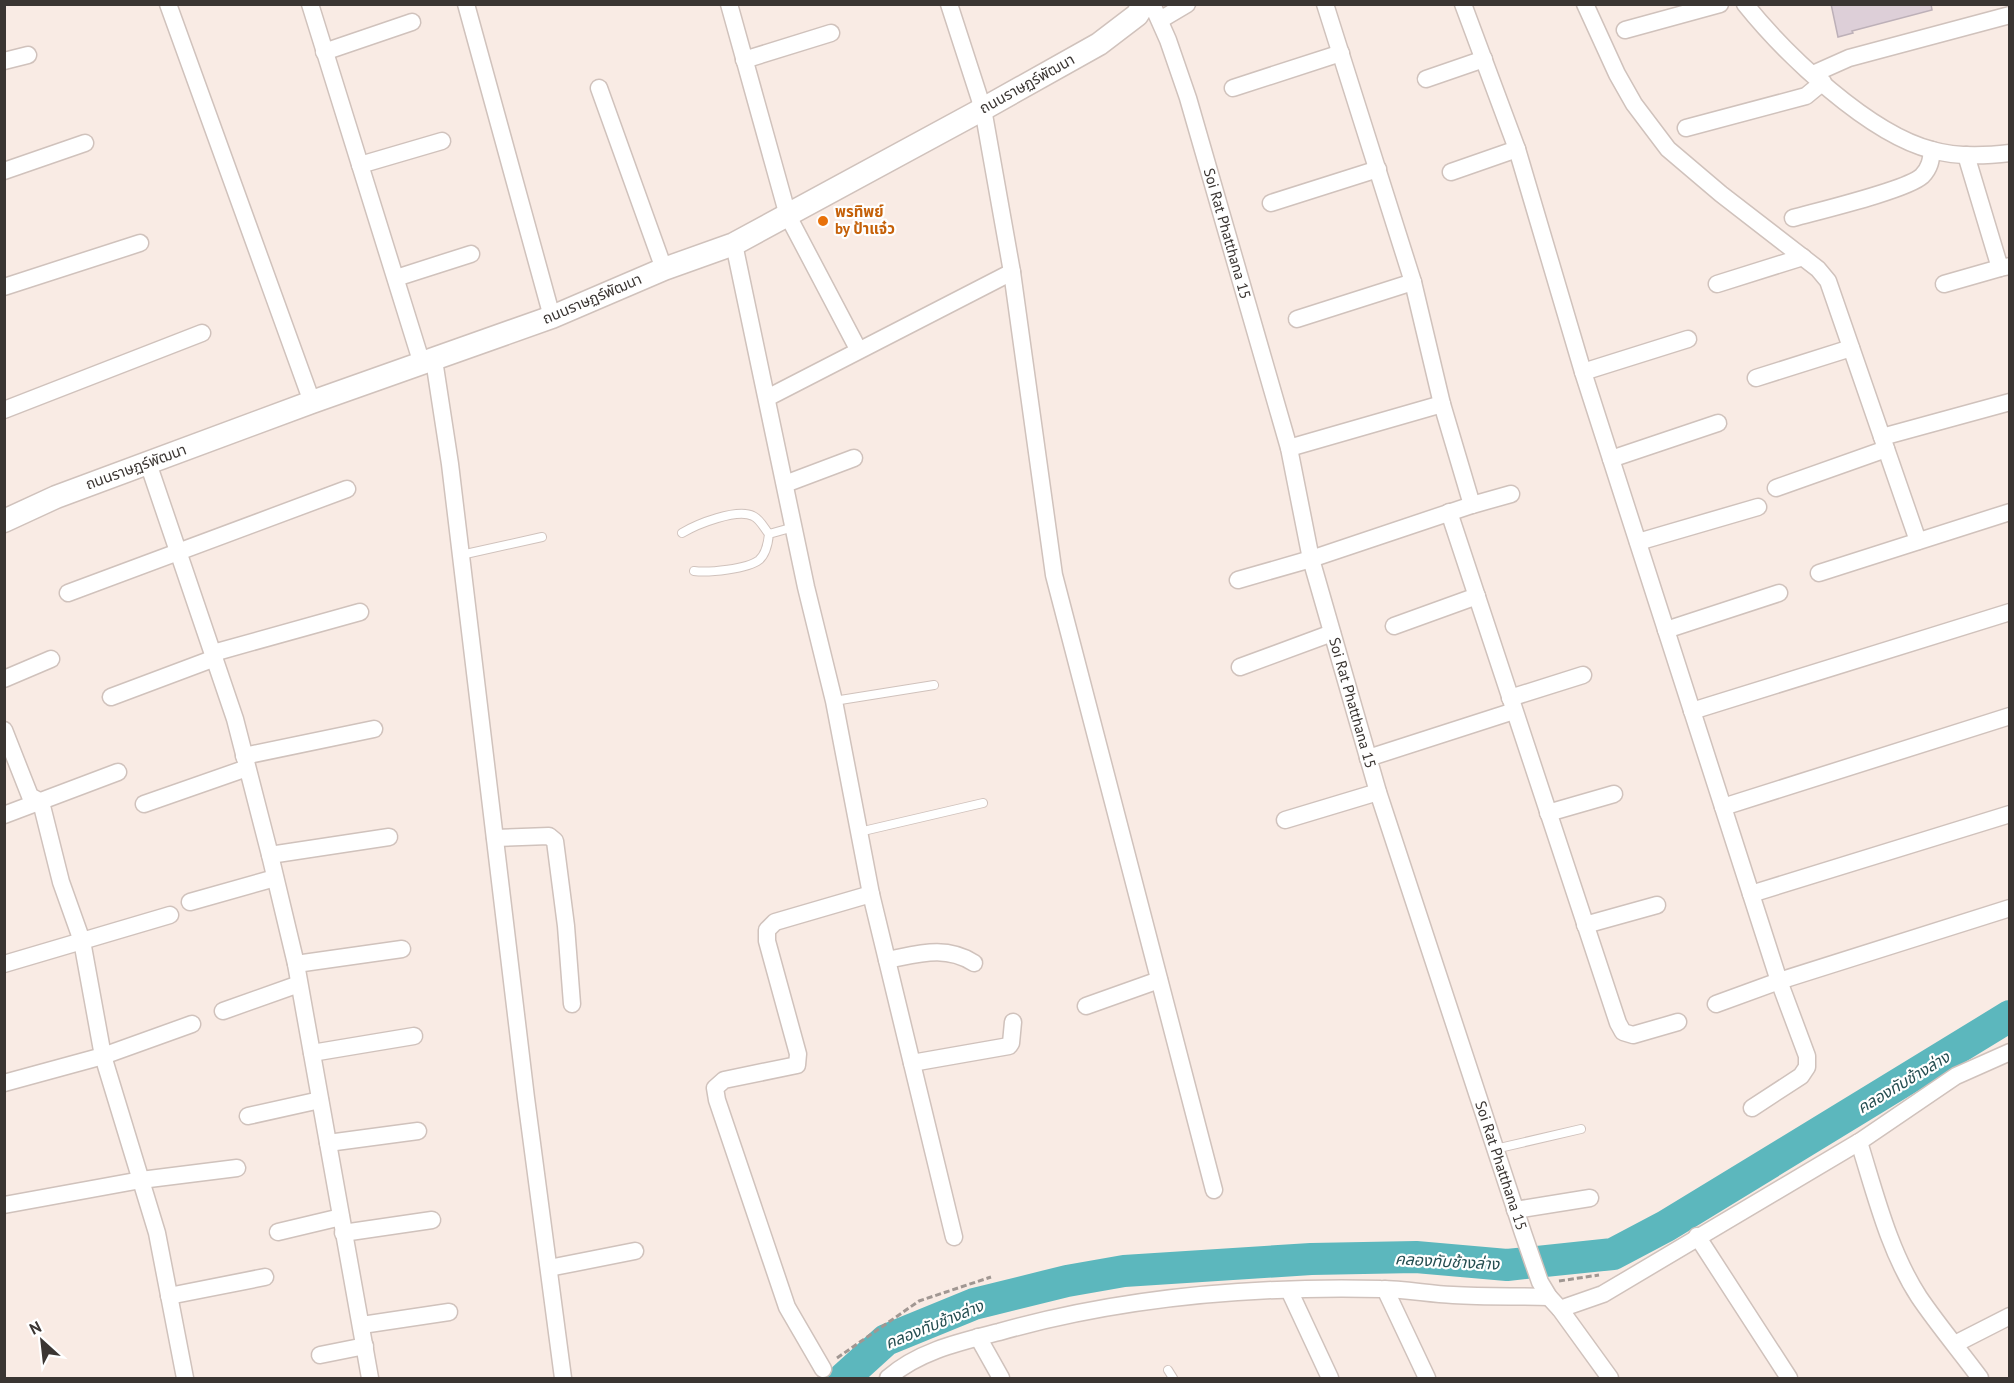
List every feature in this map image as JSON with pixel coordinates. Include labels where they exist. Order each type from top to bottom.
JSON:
[{"type":"street","points":[[168,4],[312,402]]},
{"type":"street","points":[[310,4],[405,313],[428,362],[461,555],[524,1086],[563,1378]]},
{"type":"street","points":[[466,4],[552,317]]},
{"type":"street","points":[[729,4],[788,216],[858,349]]},
{"type":"street","points":[[949,4],[983,109],[1012,272],[1054,575],[1214,1190]]},
{"type":"street","points":[[1152,10],[1188,4]]},
{"type":"street","points":[[1325,4],[1413,282],[1442,404],[1472,505]]},
{"type":"street","points":[[1462,4],[1517,149],[1583,372],[1779,981],[1807,1056],[1807,1067],[1801,1076],[1752,1108]]},
{"type":"street","points":[[1585,4],[1617,74],[1634,104],[1668,149],[1721,194],[1818,269],[1828,281],[1917,541]]},
{"type":"street","points":[[1625,30],[1720,4]]},
{"type":"street","points":[[1745,4],[1760,23],[1818,78],[1878,127],[1932,150],[1966,155],[2010,153]]},
{"type":"street","name":"ถนนราษฏร์พัฒนา","points":[[4,521],[56,497],[312,402],[552,317],[664,269],[734,244],[983,109],[1099,44],[1137,15],[1152,10]]},
{"type":"street","name":"Soi Rat Phatthana 15","points":[[1152,10],[1188,98],[1290,448],[1311,560],[1378,792],[1515,1210],[1538,1275],[1554,1303],[1610,1378]]},
{"type":"street","points":[[1686,128],[1806,96],[1818,78],[1849,58],[2010,15]]},
{"type":"street","points":[[324,52],[412,22]]},
{"type":"street","points":[[744,60],[831,33]]},
{"type":"street","points":[[1233,88],[1341,53]]},
{"type":"street","points":[[4,61],[28,55]]},
{"type":"street","points":[[1426,79],[1484,59]]},
{"type":"street","points":[[599,88],[664,269]]},
{"type":"street","points":[[360,165],[442,141]]},
{"type":"street","points":[[4,171],[85,143]]},
{"type":"street","points":[[1451,172],[1517,149]]},
{"type":"street","points":[[1793,218],[1904,186],[1922,177],[1931,163],[1932,150]]},
{"type":"street","points":[[1944,284],[2005,267],[1966,155]]},
{"type":"street","points":[[1271,203],[1378,169]]},
{"type":"street","points":[[4,287],[140,243]]},
{"type":"street","points":[[734,244],[794,527],[834,701],[871,894],[954,1237]]},
{"type":"street","points":[[396,278],[471,254]]},
{"type":"street","points":[[1718,284],[1803,257]]},
{"type":"street","points":[[767,398],[858,349],[1012,272]]},
{"type":"street","points":[[1297,320],[1413,282]]},
{"type":"street","points":[[4,410],[202,333]]},
{"type":"street","points":[[1583,372],[1688,339]]},
{"type":"street","points":[[1756,378],[1851,348]]},
{"type":"street","points":[[1776,488],[1884,443],[2010,402]]},
{"type":"street","points":[[1290,448],[1442,404]]},
{"type":"street","points":[[1611,459],[1718,423]]},
{"type":"street","points":[[785,484],[854,458]]},
{"type":"street","points":[[148,463],[235,719],[270,855],[296,964],[370,1378]]},
{"type":"street","points":[[68,593],[347,489]]},
{"type":"street","points":[[1238,580],[1311,560],[1449,512],[1511,494]]},
{"type":"street","points":[[1638,542],[1758,507]]},
{"type":"street","points":[[1449,512],[1618,1023],[1623,1032],[1633,1035],[1678,1022]]},
{"type":"street","points":[[1819,573],[2010,512]]},
{"type":"street","points":[[1666,630],[1779,593]]},
{"type":"street","points":[[1394,626],[1477,596]]},
{"type":"street","points":[[111,697],[214,655],[360,612]]},
{"type":"street","points":[[1692,711],[2010,612]]},
{"type":"street","points":[[1240,667],[1332,633]]},
{"type":"street","points":[[4,680],[51,659]]},
{"type":"street","points":[[1368,758],[1583,675]]},
{"type":"street","points":[[1723,807],[2010,717]]},
{"type":"street","points":[[144,804],[246,762],[374,729]]},
{"type":"street","points":[[4,730],[35,799],[82,941],[104,1056],[157,1233],[185,1378]]},
{"type":"street","points":[[4,805],[35,799],[118,772]]},
{"type":"street","points":[[4,815],[81,776]]},
{"type":"street","points":[[1285,820],[1378,792]]},
{"type":"street","points":[[1548,813],[1614,794]]},
{"type":"street","points":[[1751,894],[2010,814]]},
{"type":"street","points":[[495,838],[539,835],[549,836],[555,842],[566,926],[572,1004]]},
{"type":"street","points":[[270,855],[389,837]]},
{"type":"street","points":[[190,902],[275,878]]},
{"type":"street","points":[[823,1369],[787,1307],[717,1100],[715,1088],[724,1080],[797,1065],[798,1054],[767,941],[767,930],[775,922],[871,894]]},
{"type":"street","points":[[1585,925],[1658,905]]},
{"type":"street","points":[[1716,1004],[1779,981],[2010,908]]},
{"type":"street","points":[[4,964],[170,915]]},
{"type":"street","points":[[296,964],[402,949]]},
{"type":"street","points":[[887,960],[944,952],[961,955],[974,963]]},
{"type":"street","points":[[1086,1006],[1159,980]]},
{"type":"street","points":[[223,1011],[299,984]]},
{"type":"street","points":[[912,1063],[1009,1046],[1013,1022]]},
{"type":"street","points":[[4,1083],[104,1056],[192,1024]]},
{"type":"street","points":[[312,1053],[414,1036]]},
{"type":"street","points":[[888,1378],[903,1365],[926,1354],[978,1337],[1115,1305],[1227,1293],[1289,1290],[1384,1288],[1554,1303],[1603,1294],[1697,1236],[1859,1142],[1956,1076],[2010,1052]]},
{"type":"street","points":[[248,1116],[320,1100]]},
{"type":"street","points":[[328,1143],[418,1131]]},
{"type":"street","points":[[1859,1142],[1880,1208],[1900,1260],[1919,1296],[1980,1378]]},
{"type":"street","points":[[4,1205],[141,1180],[237,1168]]},
{"type":"street","points":[[1515,1210],[1590,1198]]},
{"type":"street","points":[[278,1232],[342,1225],[432,1220]]},
{"type":"street","points":[[1697,1236],[1789,1378]]},
{"type":"street","points":[[549,1268],[635,1251]]},
{"type":"street","points":[[169,1296],[265,1277]]},
{"type":"street","points":[[1384,1288],[1427,1378]]},
{"type":"street","points":[[1289,1290],[1330,1378]]},
{"type":"street","points":[[362,1325],[448,1312]]},
{"type":"street","points":[[1955,1344],[2010,1316]]},
{"type":"street","points":[[978,1337],[1001,1378]]},
{"type":"street","points":[[320,1355],[365,1346]]},
{"type":"lane","points":[[682,533],[698,524],[743,514],[754,516],[769,534]]},
{"type":"lane","points":[[769,534],[794,527]]},
{"type":"lane","points":[[694,572],[753,563],[765,552],[769,534]]},
{"type":"lane","points":[[461,555],[542,537]]},
{"type":"lane","points":[[834,701],[934,685]]},
{"type":"lane","points":[[860,832],[983,803]]},
{"type":"lane","points":[[1495,1149],[1581,1129]]},
{"type":"lane","points":[[1168,1370],[1173,1378]]},
{"type":"path","points":[[823,1369],[919,1301],[991,1277]]},
{"type":"building","points":[[1831,4],[1931,4],[1932,10],[1852,31],[1853,33],[1838,37]]},
{"type":"waterway","name":"คลองทับช้างล่าง","points":[[844,1378],[886,1340],[974,1304],[1067,1281],[1124,1271],[1311,1259],[1416,1257],[1507,1265],[1613,1254],[1666,1226],[2010,1016]]},
{"type":"place","name":"พรทิพย์ by ป้าแจ๋ว","points":[[823,221]]}]
